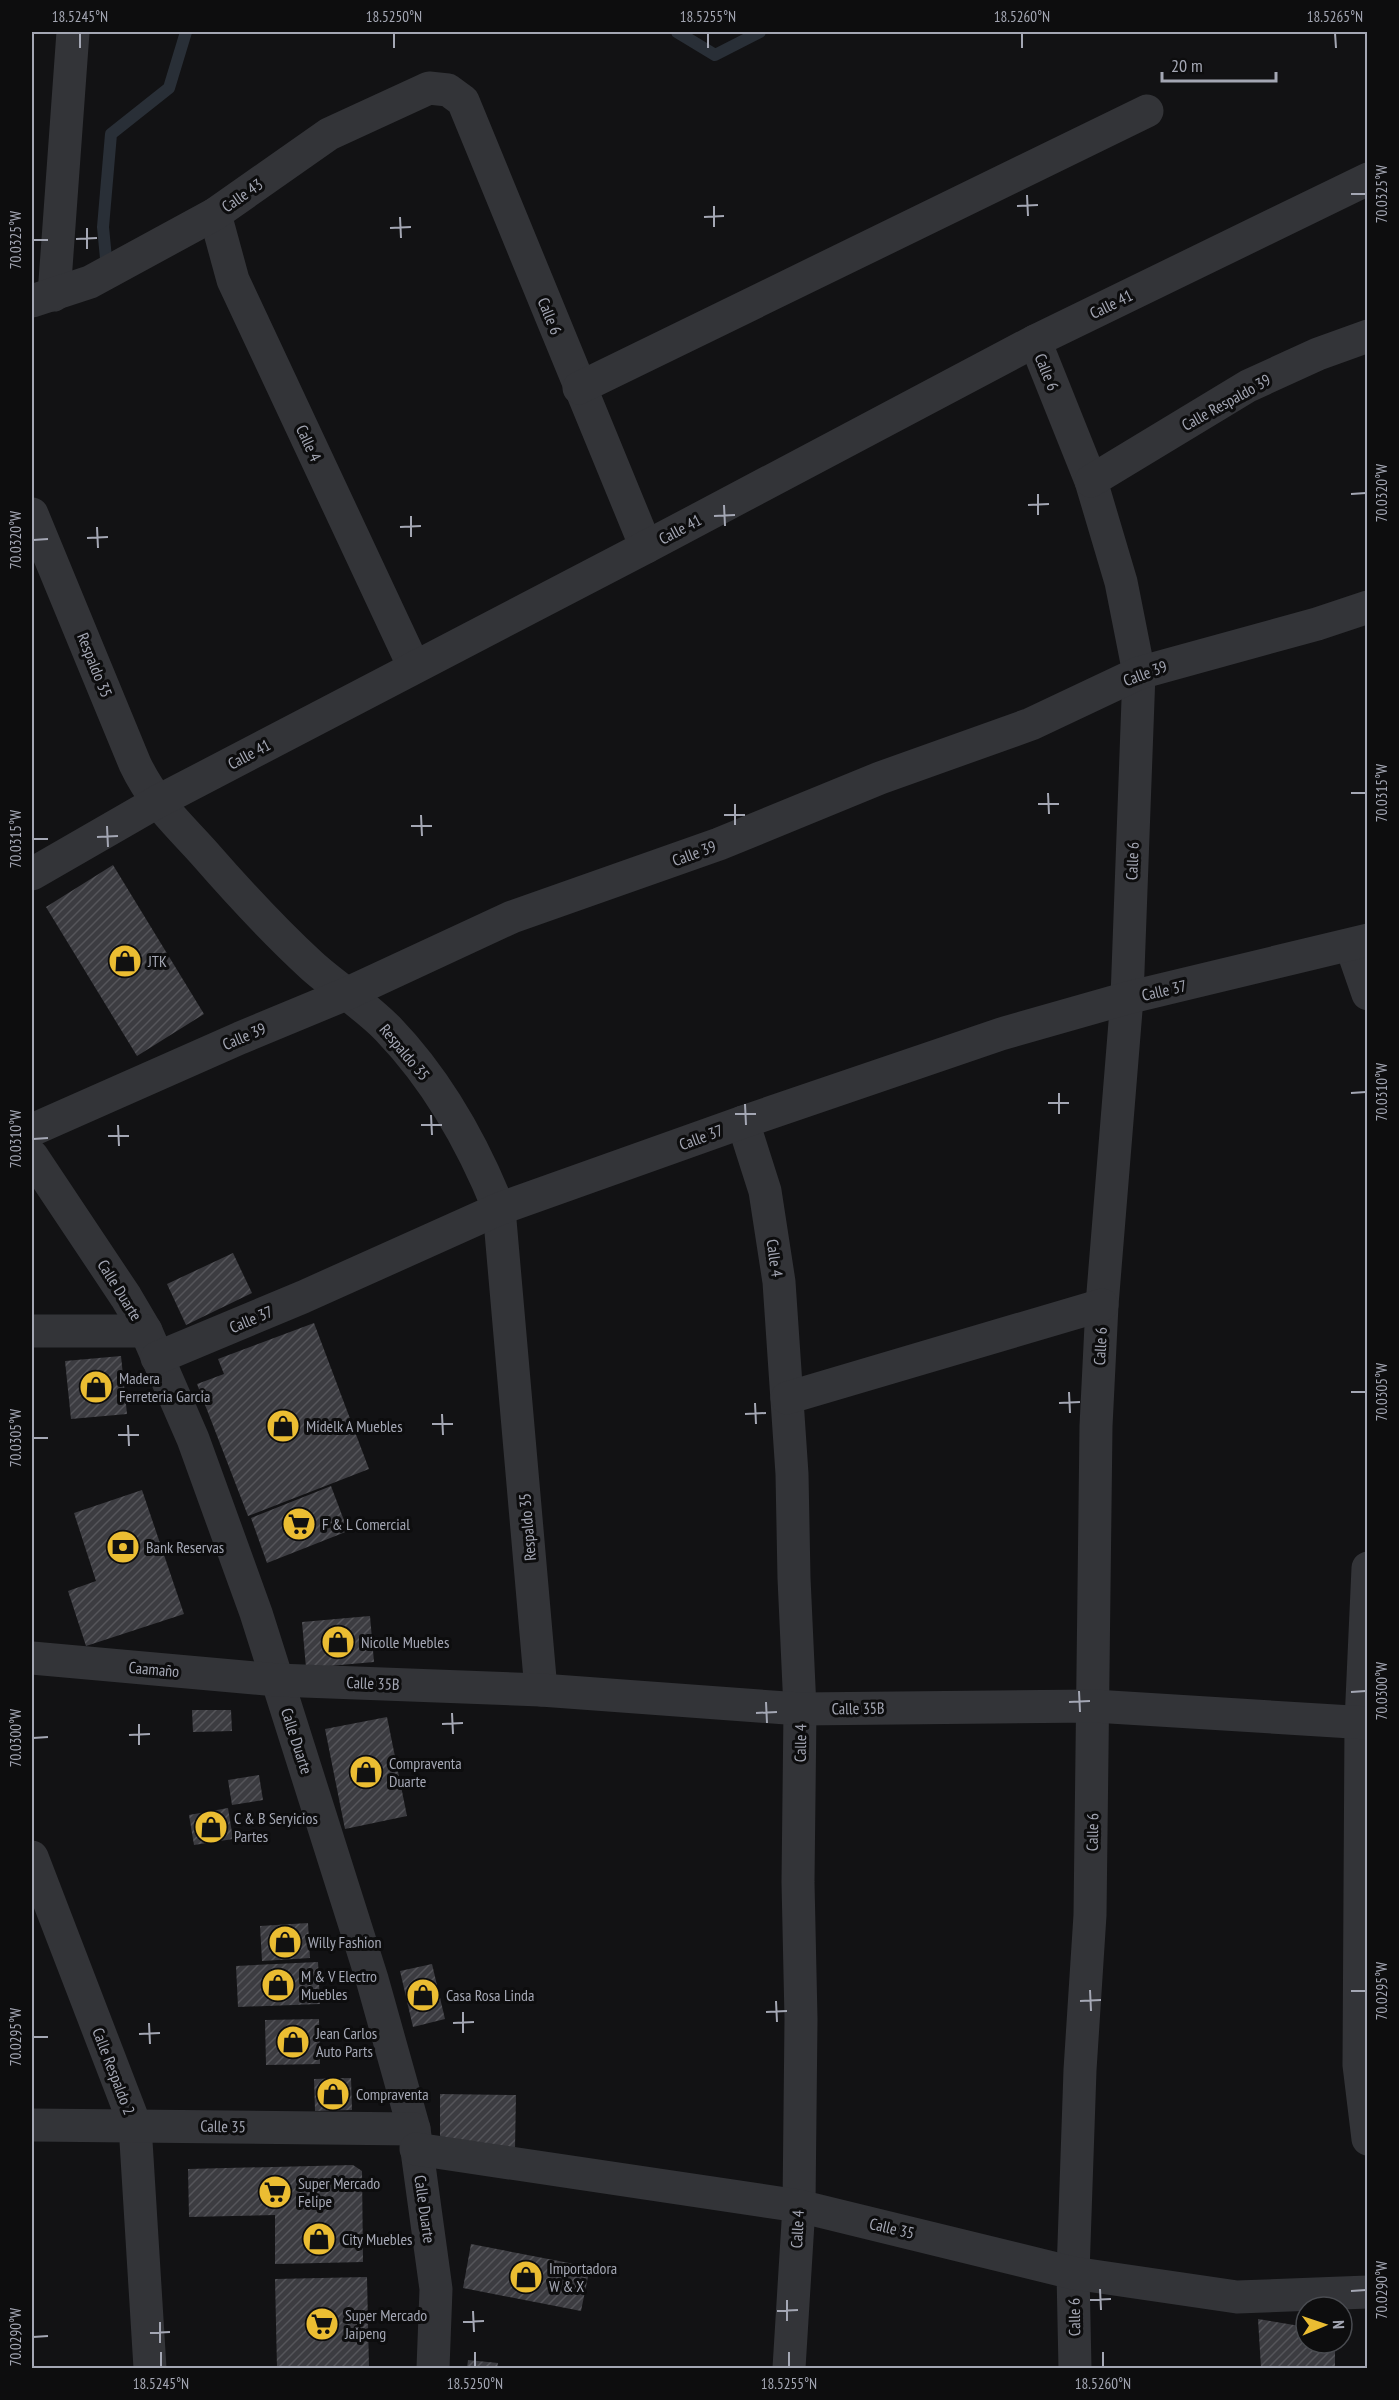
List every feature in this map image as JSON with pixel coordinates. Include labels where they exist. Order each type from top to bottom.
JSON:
[{"type":"street","points":[[43,298],[73,32]]},
{"type":"street","name":"Calle 43","points":[[43,298],[90,282],[215,214],[329,134],[429,88],[448,90]]},
{"type":"street","name":"Calle 6","points":[[448,90],[463,101],[646,547]]},
{"type":"street","points":[[579,388],[1147,111]]},
{"type":"street","name":"Calle 41","points":[[32,874],[157,802],[1035,341],[1368,179]]},
{"type":"street","name":"Calle 4","points":[[215,214],[233,280],[414,667]]},
{"type":"street","name":"Calle Respaldo 39","points":[[1091,481],[1248,386],[1318,354],[1368,336]]},
{"type":"street","name":"Calle 6","points":[[1035,341],[1091,481],[1121,582],[1139,673],[1127,998],[1102,1305],[1096,1426],[1090,1915],[1080,2070],[1073,2273],[1075,2368]]},
{"type":"street","name":"Respaldo 35","points":[[32,514],[135,764],[157,802],[250,905],[311,965],[386,1027],[416,1059],[480,1163],[499,1209],[541,1690]]},
{"type":"street","name":"Calle 39","points":[[32,1130],[346,994],[512,917],[719,844],[880,777],[1031,724],[1139,673],[1317,624],[1368,607]]},
{"type":"street","points":[[1359,942],[1368,994]]},
{"type":"street","name":"Calle 37","points":[[152,1344],[303,1297],[499,1209],[743,1122],[828,1095],[1001,1034],[1127,998],[1359,942]]},
{"type":"street","name":"Calle 4","points":[[743,1122],[765,1191],[779,1282],[787,1398],[800,1709],[799,2206],[789,2368]]},
{"type":"street","name":"Calle Duarte","points":[[32,1156],[126,1297],[152,1344],[193,1439],[256,1613],[372,1979],[415,2139],[436,2289],[433,2368]]},
{"type":"street","points":[[787,1398],[1102,1305]]},
{"type":"street","points":[[32,1331],[152,1344]]},
{"type":"street","points":[[1367,2130],[1359,2065],[1368,1568]]},
{"type":"street","name":"Caamaño","points":[[32,1658],[277,1680]]},
{"type":"street","name":"Calle 35B","points":[[277,1680],[541,1690],[800,1709],[1094,1706],[1364,1722]]},
{"type":"street","name":"Calle Respaldo 2","points":[[32,1857],[135,2125],[150,2368]]},
{"type":"street","name":"Calle 35","points":[[32,2125],[135,2125],[415,2139],[799,2206],[1073,2273],[1238,2297],[1368,2292]]},
{"type":"building","name":"JTK","points":[[113,865],[204,1014],[137,1056],[46,907]]},
{"type":"building","points":[[233,1253],[252,1293],[186,1325],[167,1284]]},
{"type":"building","name":"Midelk A Muebles","points":[[314,1323],[369,1469],[248,1516],[197,1384],[224,1374],[218,1359]]},
{"type":"building","name":"Madera Ferreteria Garcia","points":[[121,1356],[127,1414],[71,1419],[65,1361]]},
{"type":"building","name":"F & L Comercial","points":[[331,1486],[348,1531],[267,1563],[251,1518]]},
{"type":"building","name":"Bank Reservas","points":[[142,1490],[184,1614],[86,1646],[68,1591],[96,1581],[74,1513]]},
{"type":"building","name":"Nicolle Muebles","points":[[370,1616],[374,1662],[306,1668],[302,1622]]},
{"type":"building","points":[[192,1710],[231,1710],[232,1731],[193,1732]]},
{"type":"building","name":"Compraventa Duarte","points":[[387,1717],[407,1816],[345,1829],[325,1729]]},
{"type":"building","points":[[259,1775],[263,1800],[232,1805],[228,1780]]},
{"type":"building","name":"C & B Seryicios Partes","points":[[228,1808],[233,1839],[194,1845],[189,1815]]},
{"type":"building","name":"Willy Fashion","points":[[308,1923],[310,1958],[262,1961],[260,1926]]},
{"type":"building","name":"M & V Electro Muebles","points":[[318,1962],[320,2004],[238,2007],[236,1966]]},
{"type":"building","name":"Casa Rosa Linda","points":[[432,1964],[445,2019],[413,2027],[400,1971]]},
{"type":"building","name":"Jean Carlos Auto Parts","points":[[319,2019],[320,2064],[266,2065],[265,2020]]},
{"type":"building","name":"Compraventa","points":[[351,2078],[352,2110],[315,2111],[314,2079]]},
{"type":"building","points":[[440,2094],[516,2095],[515,2148],[440,2147]]},
{"type":"building","name":"Super Mercado Felipe","points":[[353,2165],[362,2171],[363,2262],[275,2264],[275,2215],[189,2217],[188,2169]]},
{"type":"building","name":"Importadora W & X","points":[[471,2244],[590,2267],[581,2311],[463,2288]]},
{"type":"building","name":"Super Mercado Jaipeng","points":[[367,2277],[369,2368],[277,2368],[275,2279]]},
{"type":"building","points":[[1258,2319],[1294,2325],[1294,2355],[1335,2355],[1335,2368],[1261,2368]]},
{"type":"building","points":[[468,2360],[498,2363],[497,2368],[467,2368]]},
{"type":"waterway","points":[[107,269],[103,227],[111,134],[169,88],[186,32]]},
{"type":"waterway","points":[[677,32],[715,55],[760,32]]},
{"type":"place","name":"JTK","points":[[125,961]]},
{"type":"place","name":"Madera Ferreteria Garcia","points":[[96,1387]]},
{"type":"place","name":"Midelk A Muebles","points":[[283,1426]]},
{"type":"place","name":"F & L Comercial","points":[[299,1524]]},
{"type":"place","name":"Bank Reservas","points":[[123,1547]]},
{"type":"place","name":"Nicolle Muebles","points":[[338,1642]]},
{"type":"place","name":"Compraventa Duarte","points":[[366,1772]]},
{"type":"place","name":"C & B Seryicios Partes","points":[[211,1827]]},
{"type":"place","name":"Willy Fashion","points":[[285,1942]]},
{"type":"place","name":"M & V Electro Muebles","points":[[278,1985]]},
{"type":"place","name":"Casa Rosa Linda","points":[[423,1995]]},
{"type":"place","name":"Jean Carlos Auto Parts","points":[[293,2042]]},
{"type":"place","name":"Compraventa","points":[[333,2094]]},
{"type":"place","name":"Super Mercado Felipe","points":[[275,2192]]},
{"type":"place","name":"City Muebles","points":[[319,2239]]},
{"type":"place","name":"Importadora W & X","points":[[526,2277]]},
{"type":"place","name":"Super Mercado Jaipeng","points":[[322,2324]]}]
